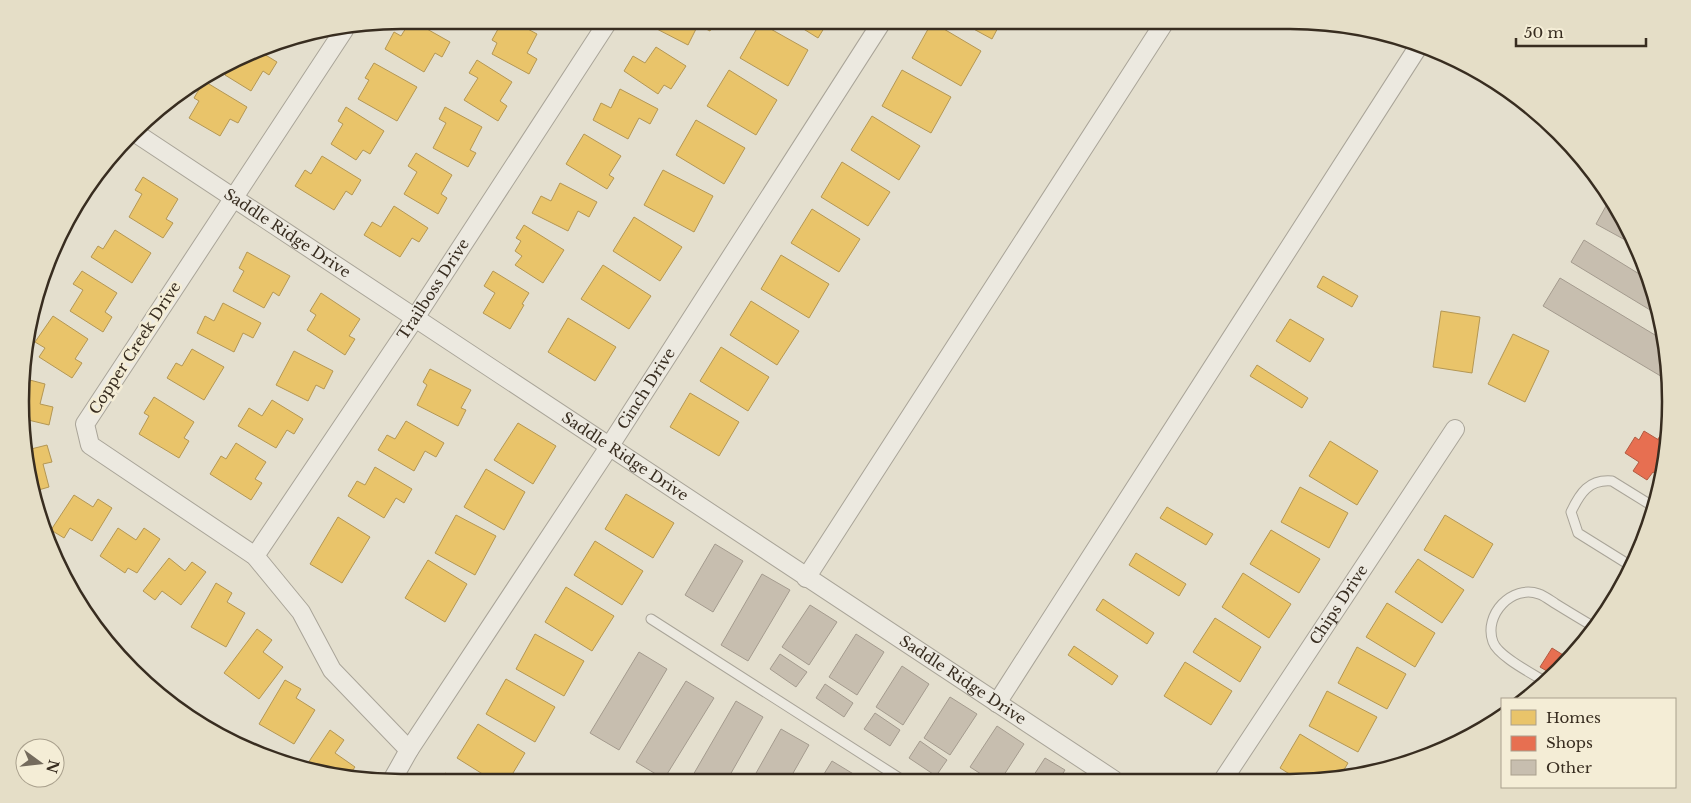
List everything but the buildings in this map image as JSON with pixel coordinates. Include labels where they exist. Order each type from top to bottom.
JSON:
[{"type":"street","name":"Trailboss Drive","points":[[256,556],[415,318],[603,29]]},
{"type":"street","name":"Cinch Drive","points":[[396,774],[409,750],[609,447],[877,29]]},
{"type":"street","points":[[806,578],[1160,29]]},
{"type":"street","name":"Copper Creek Drive","points":[[341,34],[85,424],[90,445],[256,556],[301,612],[332,670],[409,750]]},
{"type":"street","points":[[997,703],[1415,51]]},
{"type":"street","name":"Saddle Ridge Drive","points":[[140,136],[1105,774]]},
{"type":"street","name":"Chips Drive","points":[[1227,774],[1455,430]]},
{"type":"lane","points":[[1626,563],[1578,533],[1571,512],[1580,495],[1591,484],[1605,480],[1612,481],[1648,503]]},
{"type":"lane","points":[[1539,679],[1506,657],[1493,642],[1491,625],[1497,610],[1507,598],[1522,592],[1539,593],[1588,623]]},
{"type":"lane","points":[[651,619],[893,774]]}]
